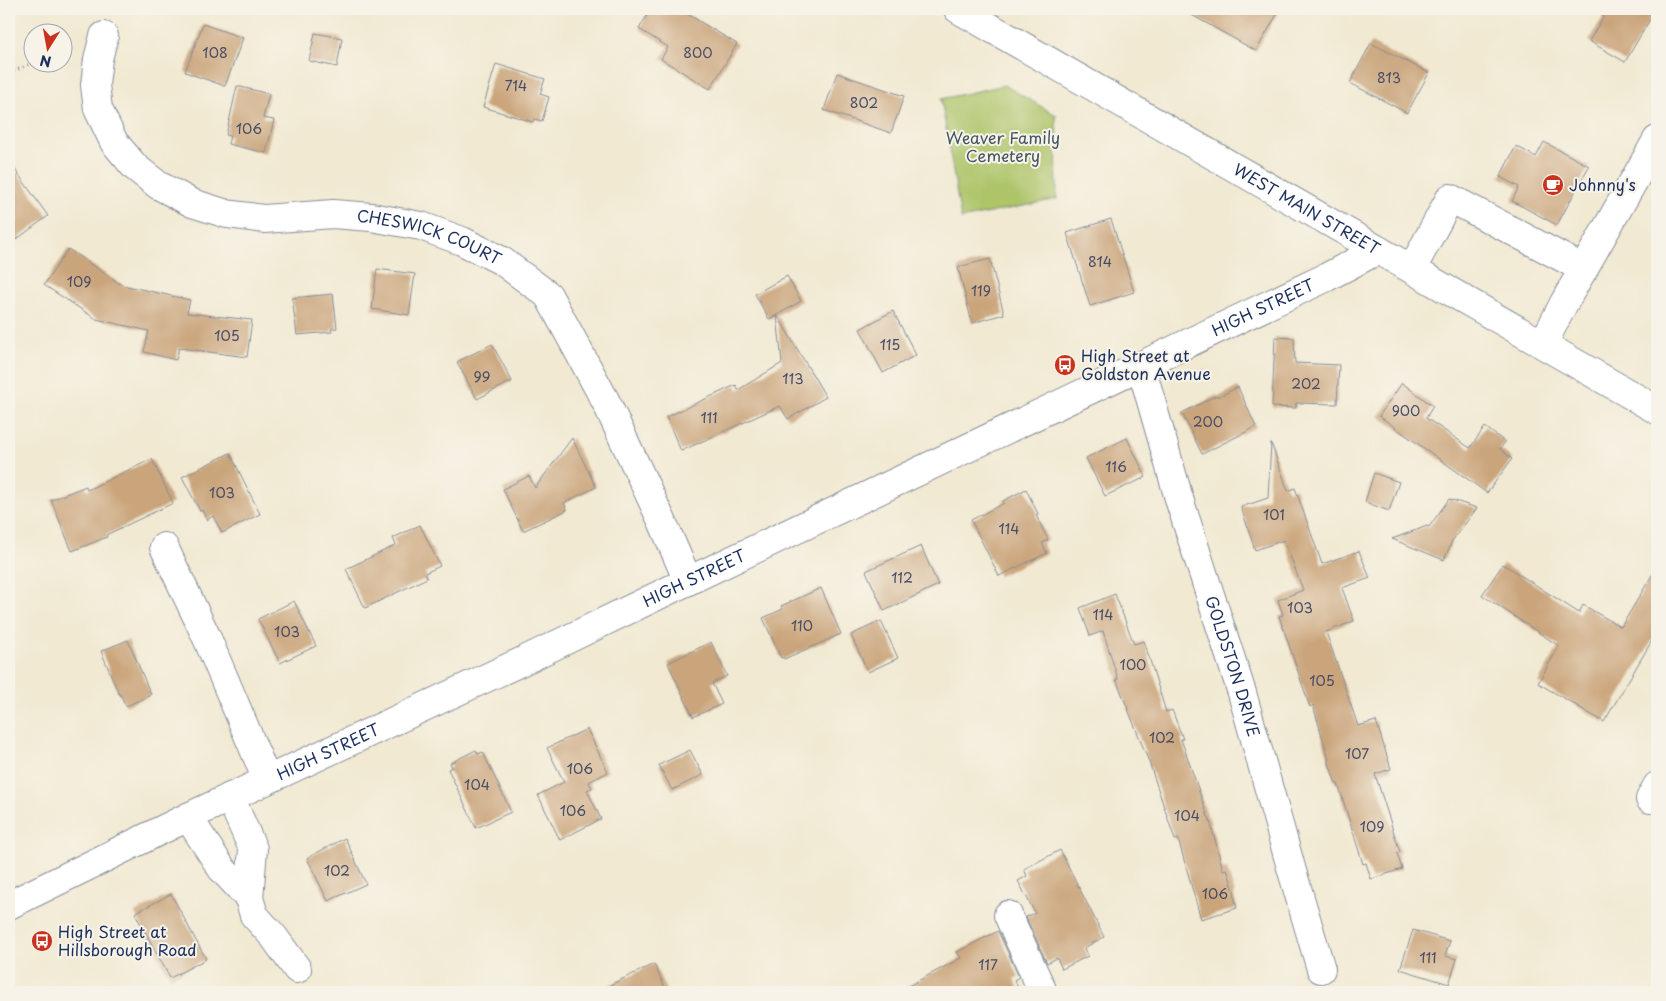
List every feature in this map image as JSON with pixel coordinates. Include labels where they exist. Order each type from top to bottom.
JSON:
[{"type":"street","name":"WEST MAIN STREET","points":[[958,9],[1657,410]]},
{"type":"street","name":"CHESWICK COURT","points":[[104,36],[98,59],[95,85],[98,108],[114,142],[135,167],[158,185],[192,203],[227,214],[264,219],[333,214],[371,217],[421,226],[462,241],[502,261],[548,294],[606,402],[688,581]]},
{"type":"street","points":[[1543,344],[1657,140]]},
{"type":"street","points":[[1412,269],[1450,198],[1584,269]]},
{"type":"street","name":"HIGH STREET","points":[[9,905],[230,797],[529,658],[1141,366],[1378,250]]},
{"type":"street","name":"GOLDSTON DRIVE","points":[[1141,366],[1180,502],[1242,693],[1321,969]]},
{"type":"street","points":[[164,547],[208,638],[268,780]]},
{"type":"street","points":[[230,797],[253,849],[249,898],[254,915],[274,937],[297,969]]},
{"type":"street","points":[[188,817],[222,869],[249,898]]},
{"type":"street","points":[[1008,915],[1043,992]]},
{"type":"path","points":[[9,72],[22,67]]},
{"type":"green space","name":"Weaver Family Cemetery","points":[[1004,85],[1056,115],[1057,199],[961,219],[941,99]]},
{"type":"building","points":[[651,9],[679,9],[737,44],[710,89],[661,59],[668,47],[639,29]]},
{"type":"building","points":[[1181,9],[1280,9],[1256,51]]},
{"type":"building","points":[[1608,9],[1656,9],[1625,62],[1589,41]]},
{"type":"building","points":[[203,24],[243,38],[225,86],[185,72]]},
{"type":"building","points":[[315,33],[342,38],[337,67],[309,61]]},
{"type":"building","points":[[1371,43],[1429,73],[1407,113],[1350,83]]},
{"type":"building","points":[[496,64],[545,79],[540,94],[549,97],[542,121],[534,119],[533,122],[483,107]]},
{"type":"building","points":[[837,73],[904,96],[891,133],[824,110]]},
{"type":"building","points":[[237,86],[269,94],[263,118],[274,120],[266,153],[228,144],[230,136],[226,135]]},
{"type":"building","points":[[1544,142],[1589,166],[1557,225],[1512,201],[1519,187],[1500,177],[1516,146],[1536,157]]},
{"type":"building","points":[[9,161],[48,216],[9,245]]},
{"type":"building","points":[[1111,219],[1134,292],[1090,306],[1067,233]]},
{"type":"building","points":[[68,249],[122,285],[190,300],[187,313],[252,320],[247,357],[179,348],[176,360],[144,352],[149,331],[96,319],[44,285]]},
{"type":"building","points":[[990,259],[1004,314],[972,323],[958,267]]},
{"type":"building","points":[[377,269],[415,274],[409,315],[372,309]]},
{"type":"building","points":[[787,276],[801,301],[769,319],[755,294]]},
{"type":"building","points":[[333,294],[337,328],[331,329],[332,332],[297,335],[292,298]]},
{"type":"building","points":[[893,311],[916,355],[883,373],[860,329]]},
{"type":"building","points":[[777,315],[826,397],[788,419],[780,406],[681,451],[666,417],[736,385],[738,390],[782,363]]},
{"type":"building","points":[[1275,337],[1294,338],[1295,363],[1339,365],[1337,404],[1296,403],[1296,408],[1272,407]]},
{"type":"building","points":[[492,344],[512,381],[477,399],[457,362]]},
{"type":"building","points":[[1402,383],[1433,406],[1426,418],[1470,448],[1485,427],[1505,442],[1500,449],[1512,459],[1487,493],[1379,416]]},
{"type":"building","points":[[1238,387],[1256,427],[1202,454],[1182,413],[1217,395],[1218,397]]},
{"type":"building","points":[[572,438],[596,487],[564,503],[567,510],[523,531],[503,489],[529,476],[535,488]]},
{"type":"building","points":[[1127,438],[1146,477],[1105,496],[1086,458]]},
{"type":"building","points":[[1271,443],[1288,491],[1295,488],[1322,564],[1359,551],[1370,578],[1342,588],[1354,621],[1326,632],[1358,726],[1376,721],[1391,769],[1375,774],[1400,852],[1397,853],[1402,869],[1371,879],[1366,863],[1363,864],[1338,784],[1336,784],[1328,760],[1313,705],[1310,707],[1279,616],[1283,615],[1278,600],[1303,590],[1284,540],[1255,550],[1241,507],[1268,498]]},
{"type":"building","points":[[230,453],[260,514],[222,533],[213,516],[207,520],[202,510],[200,511],[182,477]]},
{"type":"building","points":[[152,459],[173,503],[106,535],[107,537],[72,551],[51,500],[86,486],[87,490]]},
{"type":"building","points":[[1374,473],[1399,482],[1389,511],[1365,502]]},
{"type":"building","points":[[1026,489],[1048,540],[1042,543],[1047,553],[999,576],[971,520]]},
{"type":"building","points":[[1449,499],[1477,508],[1452,541],[1444,560],[1392,539],[1427,526],[1429,527]]},
{"type":"building","points":[[420,525],[440,566],[425,573],[427,578],[365,608],[346,569],[396,545],[393,538]]},
{"type":"building","points":[[921,546],[938,585],[884,611],[866,571]]},
{"type":"building","points":[[1503,564],[1579,613],[1583,605],[1621,627],[1657,567],[1657,632],[1604,722],[1538,683],[1559,646],[1482,595]]},
{"type":"building","points":[[821,588],[841,634],[784,659],[783,657],[781,658],[763,618],[783,609],[781,606]]},
{"type":"building","points":[[1115,594],[1134,644],[1144,641],[1166,712],[1172,710],[1209,817],[1223,870],[1227,869],[1235,894],[1237,908],[1201,919],[1178,839],[1175,840],[1149,762],[1116,679],[1118,679],[1103,631],[1090,636],[1080,608]]},
{"type":"building","points":[[294,601],[316,646],[280,663],[258,619]]},
{"type":"building","points":[[881,621],[898,658],[868,672],[851,635]]},
{"type":"building","points":[[128,640],[151,695],[126,706],[101,651]]},
{"type":"building","points":[[711,642],[727,676],[712,683],[722,704],[693,717],[668,663]]},
{"type":"building","points":[[587,729],[608,772],[589,782],[592,788],[587,790],[601,819],[560,840],[538,795],[564,782],[547,748]]},
{"type":"building","points":[[476,750],[478,754],[483,752],[511,812],[476,828],[448,769],[452,767],[450,763]]},
{"type":"building","points":[[690,750],[703,775],[672,790],[659,765]]},
{"type":"building","points":[[345,838],[366,884],[328,901],[307,858]]},
{"type":"building","points":[[1060,850],[1104,937],[1084,948],[1088,956],[1062,969],[1057,958],[1047,963],[1026,917],[1035,913],[1018,881],[1027,876],[1024,869]]},
{"type":"building","points":[[171,894],[206,959],[170,978],[135,913]]},
{"type":"building","points":[[1413,930],[1450,941],[1445,956],[1457,959],[1449,984],[1400,969]]},
{"type":"building","points":[[998,931],[1019,977],[1014,980],[1021,992],[897,992],[961,958],[957,952]]},
{"type":"building","points":[[654,964],[667,992],[595,992]]},
{"type":"place","name":"Johnny's","points":[[1553,185]]},
{"type":"place","name":"High Street at Goldston Avenue","points":[[1065,365]]},
{"type":"place","name":"High Street at Hillsborough Road","points":[[42,941]]}]
